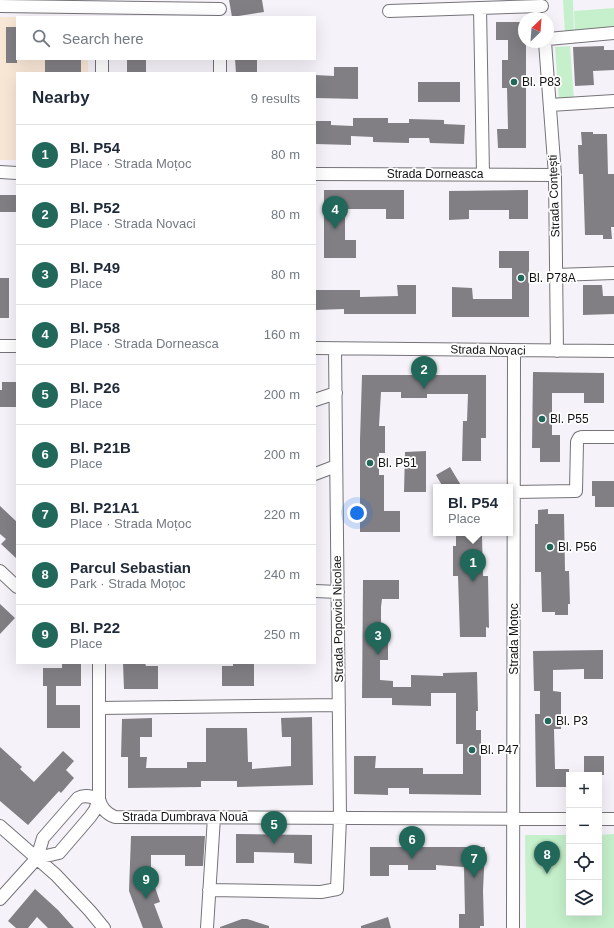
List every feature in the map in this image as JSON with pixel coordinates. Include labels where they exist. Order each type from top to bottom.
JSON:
[{"type":"street","points":[[0,6],[220,9]]},
{"type":"street","points":[[480,8],[483,174]]},
{"type":"street","points":[[389,11],[480,8],[543,8]]},
{"type":"street","points":[[554,38],[614,33]]},
{"type":"street","name":"Strada Conțești","points":[[545,48],[554,175],[557,351]]},
{"type":"street","points":[[102,60],[102,72]]},
{"type":"street","points":[[220,60],[220,72]]},
{"type":"street","points":[[550,105],[614,101]]},
{"type":"street","points":[[0,172],[16,173]]},
{"type":"street","name":"Strada Dorneasca","points":[[316,174],[554,175]]},
{"type":"street","points":[[556,274],[614,273]]},
{"type":"street","points":[[0,346],[16,346]]},
{"type":"street","name":"Strada Novaci","points":[[316,348],[614,351]]},
{"type":"street","name":"Strada Popovici Nicolae","points":[[209,890],[321,892],[337,889],[340,818],[335,348]]},
{"type":"street","name":"Strada Moțoc","points":[[513,928],[514,350]]},
{"type":"street","points":[[316,400],[336,393]]},
{"type":"street","points":[[514,492],[576,490],[577,442],[579,438],[614,437]]},
{"type":"street","points":[[316,474],[336,466]]},
{"type":"street","points":[[0,571],[16,586]]},
{"type":"street","points":[[316,592],[338,592]]},
{"type":"street","points":[[37,858],[59,853],[90,818],[99,799],[99,664]]},
{"type":"street","points":[[99,708],[339,705]]},
{"type":"street","points":[[0,899],[37,858],[43,838],[78,798],[87,796],[99,799]]},
{"type":"street","name":"Strada Dumbrava Nouă","points":[[99,799],[100,805],[104,810],[115,817],[566,818]]},
{"type":"street","points":[[207,928],[214,817]]},
{"type":"street","points":[[602,819],[614,819]]},
{"type":"street","points":[[0,826],[56,875],[86,906],[104,928]]},
{"type":"shaded area","points":[[0,17],[16,17],[16,60],[88,60],[88,72],[16,72],[16,160],[0,160]]},
{"type":"green space","points":[[563,0],[573,0],[574,34],[565,34]]},
{"type":"green space","points":[[614,8],[614,30],[575,33],[574,11]]},
{"type":"green space","points":[[570,46],[574,101],[559,102],[555,47]]},
{"type":"green space","points":[[614,834],[614,928],[526,928],[525,835],[566,835],[566,916],[602,916],[602,835]]},
{"type":"building","points":[[229,0],[262,0],[264,12],[232,16]]},
{"type":"building","name":"Bl. P83","points":[[496,22],[518,22],[518,48],[526,48],[526,148],[498,148],[497,129],[508,129],[507,88],[502,88],[502,60],[508,60],[508,40],[496,40]]},
{"type":"building","points":[[6,27],[16,27],[17,63],[6,63]]},
{"type":"building","points":[[604,46],[604,50],[614,50],[614,70],[593,71],[594,85],[575,86],[573,47]]},
{"type":"building","points":[[45,60],[81,60],[81,72],[45,72]]},
{"type":"building","points":[[127,60],[146,60],[146,72],[127,72]]},
{"type":"building","points":[[235,60],[257,60],[257,72],[236,72]]},
{"type":"building","points":[[334,67],[358,67],[358,99],[316,98],[316,75],[334,76]]},
{"type":"building","points":[[418,82],[460,82],[460,102],[418,102]]},
{"type":"building","points":[[353,118],[388,118],[388,123],[409,123],[409,119],[444,120],[444,124],[465,125],[464,144],[430,143],[429,138],[409,138],[409,143],[373,142],[373,137],[351,136],[351,145],[316,144],[316,121],[331,121],[331,125],[353,126]]},
{"type":"building","points":[[581,132],[607,134],[608,174],[614,174],[614,227],[611,227],[612,239],[603,239],[603,235],[585,235],[583,174],[579,174],[578,145],[582,145]]},
{"type":"building","points":[[324,190],[404,190],[404,219],[386,219],[386,209],[345,209],[345,240],[356,240],[356,258],[324,258]]},
{"type":"building","points":[[528,190],[528,219],[509,219],[509,210],[469,210],[469,219],[449,220],[449,191]]},
{"type":"building","points":[[0,195],[16,195],[16,212],[0,212]]},
{"type":"building","name":"Bl. P78A","points":[[499,251],[529,251],[529,317],[452,317],[452,287],[472,288],[473,299],[512,299],[512,268],[499,268]]},
{"type":"building","points":[[0,278],[9,278],[9,318],[0,318]]},
{"type":"building","points":[[397,285],[416,285],[416,314],[344,314],[344,309],[316,310],[316,290],[360,290],[360,297],[398,296]]},
{"type":"building","points":[[583,285],[602,285],[603,296],[614,296],[614,314],[583,315]]},
{"type":"building","name":"Bl. P55","points":[[533,372],[604,373],[604,403],[584,403],[584,393],[552,393],[552,435],[560,435],[560,462],[540,462],[540,448],[532,448]]},
{"type":"building","points":[[362,375],[486,375],[486,438],[481,438],[481,461],[462,461],[463,421],[467,421],[468,394],[427,394],[427,398],[401,398],[401,392],[381,392],[379,426],[385,426],[385,453],[379,453],[379,475],[384,475],[384,511],[400,511],[400,532],[360,532]]},
{"type":"building","points":[[2,382],[16,382],[16,407],[0,407],[0,390],[2,390]]},
{"type":"building","points":[[426,451],[426,492],[404,492],[405,452]]},
{"type":"building","points":[[450,467],[460,484],[441,484],[436,475]]},
{"type":"building","points":[[592,481],[614,481],[614,507],[595,507],[595,496],[592,496]]},
{"type":"building","points":[[0,506],[16,521],[16,558],[1,544],[6,539],[0,534]]},
{"type":"building","name":"Bl. P56","points":[[548,509],[548,514],[564,514],[565,571],[569,571],[570,604],[568,604],[568,615],[555,615],[555,612],[542,612],[541,572],[535,572],[535,524],[538,524],[538,510]]},
{"type":"building","points":[[456,536],[482,536],[483,576],[488,576],[489,628],[486,627],[486,637],[460,637],[458,576],[453,576],[453,546],[456,546]]},
{"type":"building","points":[[363,580],[399,580],[399,599],[382,599],[381,635],[388,635],[388,660],[380,660],[380,680],[393,681],[393,687],[411,687],[411,675],[443,676],[443,673],[477,672],[478,711],[476,711],[476,730],[481,730],[481,795],[409,794],[409,788],[388,788],[388,795],[354,794],[354,756],[376,756],[375,768],[423,768],[423,774],[463,774],[463,744],[456,744],[456,693],[431,693],[431,706],[392,705],[392,698],[362,698]]},
{"type":"building","points":[[0,604],[15,618],[0,634]]},
{"type":"building","name":"Bl. P3","points":[[603,650],[603,679],[584,679],[584,669],[553,670],[553,691],[561,692],[561,729],[554,729],[555,769],[569,769],[569,772],[566,772],[566,787],[536,787],[535,714],[540,714],[540,691],[534,691],[533,651]]},
{"type":"building","points":[[62,664],[81,664],[81,686],[56,686],[56,705],[80,705],[80,728],[47,728],[47,686],[43,686],[43,668],[62,668]]},
{"type":"building","points":[[123,664],[145,664],[146,666],[158,666],[158,689],[124,689]]},
{"type":"building","points":[[233,664],[254,664],[254,686],[222,686],[222,666],[233,666]]},
{"type":"building","points":[[312,717],[313,785],[237,787],[237,781],[201,781],[201,787],[128,788],[128,757],[121,757],[122,719],[152,718],[152,737],[140,737],[140,757],[147,757],[146,768],[187,768],[187,762],[206,762],[206,728],[247,728],[248,762],[252,762],[252,769],[291,766],[291,737],[282,737],[281,718]]},
{"type":"building","points":[[0,747],[22,767],[20,769],[34,782],[63,751],[74,761],[66,770],[74,778],[61,793],[59,791],[28,825],[0,801]]},
{"type":"building","points":[[584,756],[604,756],[604,775],[602,775],[602,772],[584,772]]},
{"type":"building","points":[[236,834],[312,835],[312,864],[294,863],[294,853],[254,852],[254,863],[236,863]]},
{"type":"building","points":[[131,836],[205,836],[203,866],[185,866],[185,855],[151,855],[151,875],[160,902],[154,904],[163,928],[143,928],[129,891]]},
{"type":"building","points":[[370,847],[485,847],[483,891],[484,926],[480,926],[480,928],[459,928],[459,914],[465,914],[464,867],[436,865],[436,870],[408,870],[408,865],[389,865],[389,876],[370,876]]},
{"type":"building","points":[[35,889],[58,910],[74,928],[48,928],[37,917],[28,928],[16,928],[8,921]]},
{"type":"building","points":[[388,917],[391,928],[361,928],[361,926]]},
{"type":"building","points":[[242,919],[247,919],[269,926],[269,928],[220,928]]},
{"type":"place","name":"Bl. P83","points":[[514,82]]},
{"type":"place","name":"Bl. P58","points":[[335,229]]},
{"type":"place","name":"Bl. P78A","points":[[521,278]]},
{"type":"place","name":"Bl. P52","points":[[424,389]]},
{"type":"place","name":"Bl. P55","points":[[542,419]]},
{"type":"place","name":"Bl. P51","points":[[370,463]]},
{"type":"place","name":"Bl. P56","points":[[550,547]]},
{"type":"place","name":"Bl. P54","points":[[473,582]]},
{"type":"place","name":"Bl. P49","points":[[378,655]]},
{"type":"place","name":"Bl. P3","points":[[548,721]]},
{"type":"place","name":"Bl. P47","points":[[472,750]]},
{"type":"place","name":"Bl. P26","points":[[274,844]]},
{"type":"place","name":"Bl. P21B","points":[[412,859]]},
{"type":"place","name":"Parcul Sebastian","points":[[547,874]]},
{"type":"place","name":"Bl. P21A1","points":[[474,878]]},
{"type":"place","name":"Bl. P22","points":[[146,899]]}]
